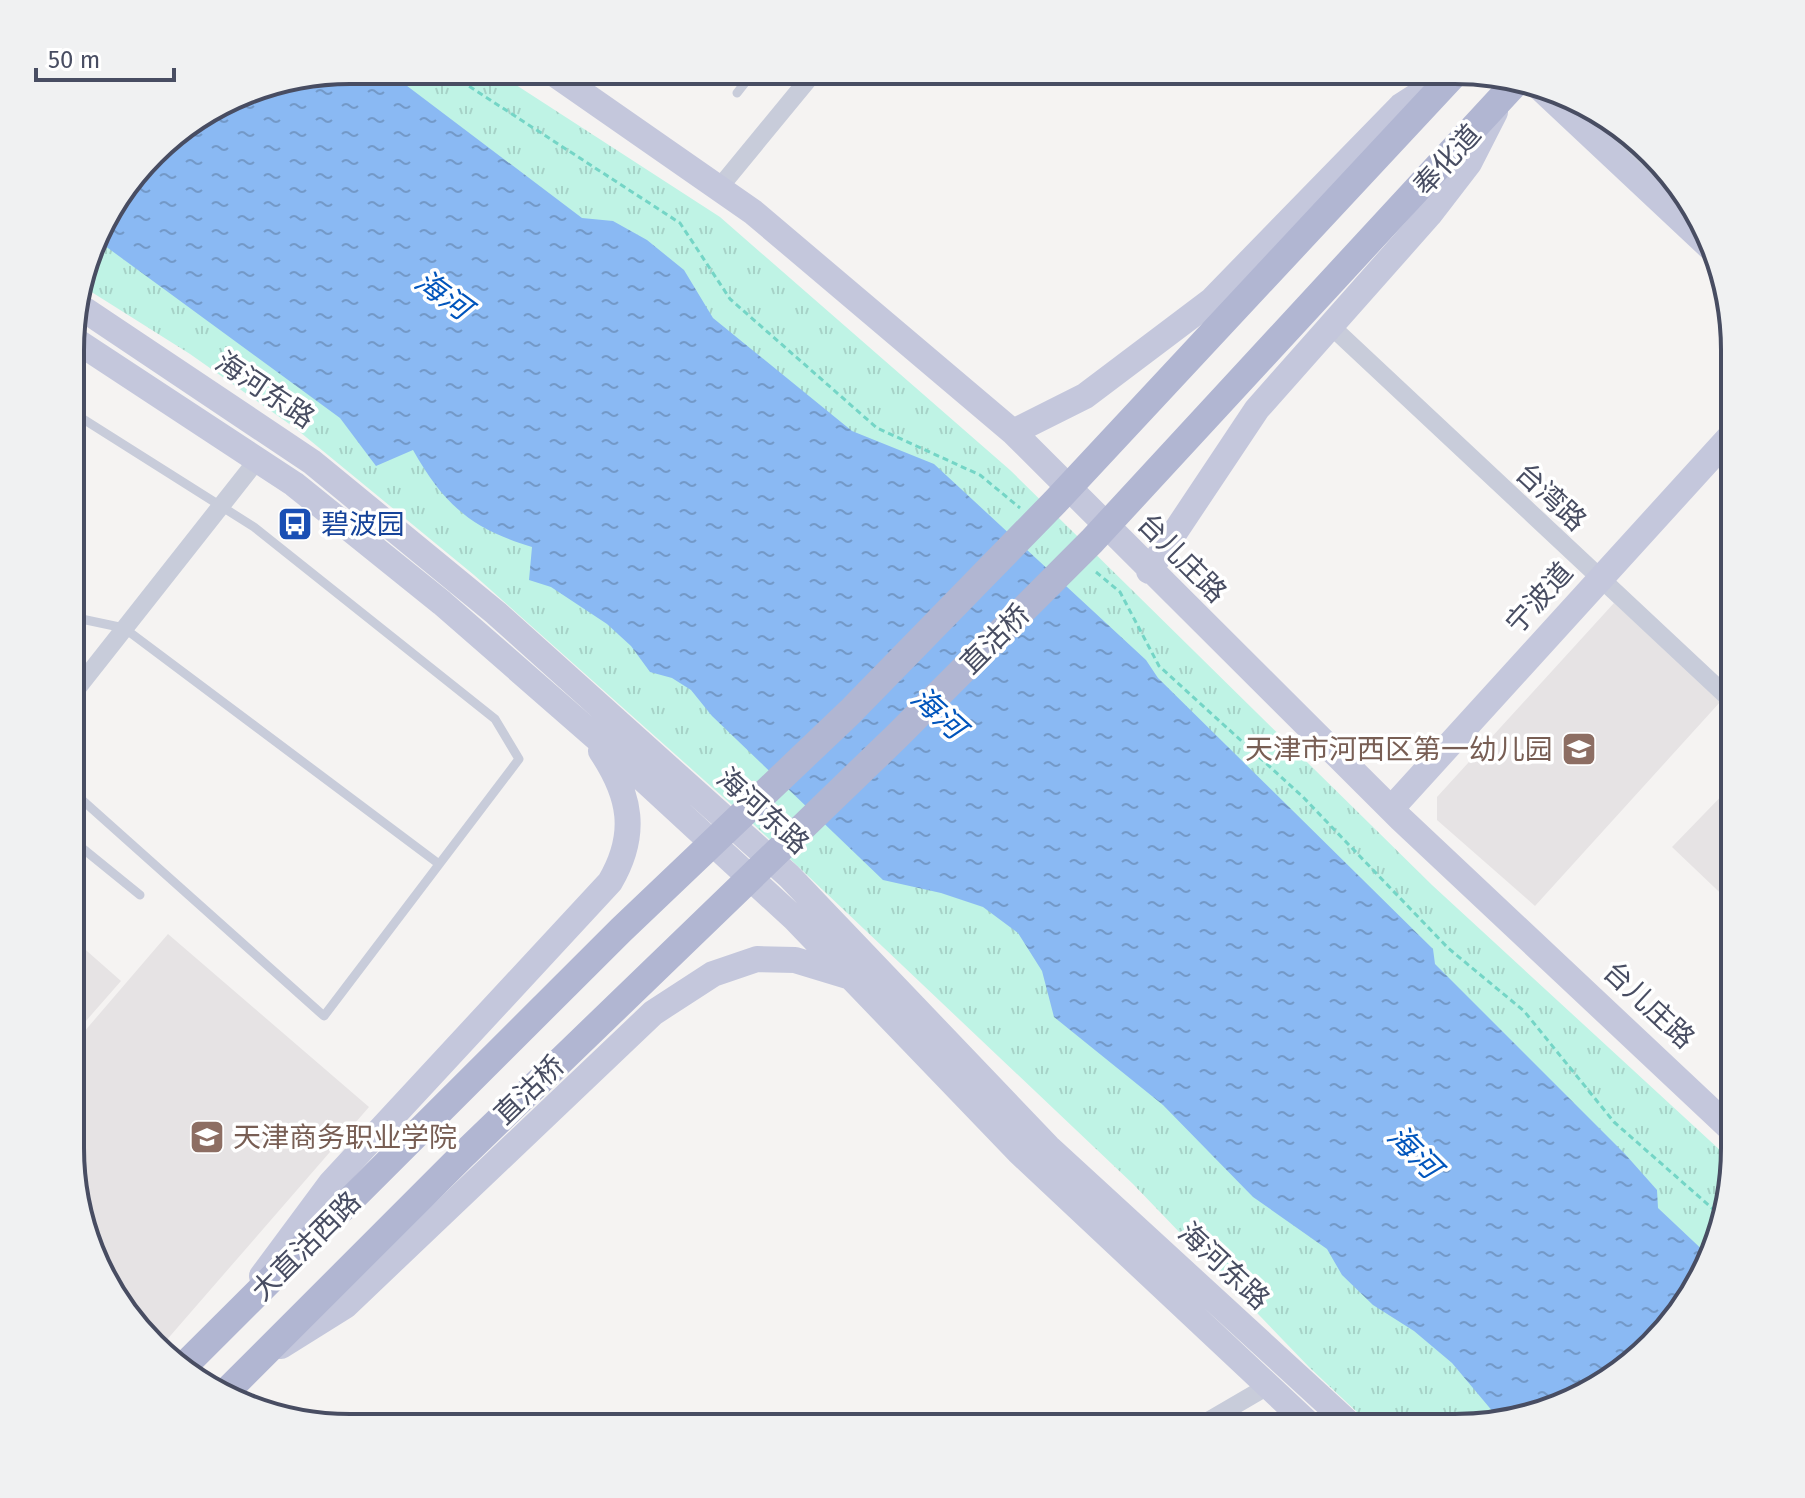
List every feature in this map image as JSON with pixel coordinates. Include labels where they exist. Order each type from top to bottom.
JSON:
[{"type":"main road","name":"台儿庄路","points":[[569,84],[753,212],[1013,432],[1391,809],[1721,1120]]},
{"type":"main road","points":[[1013,432],[1085,396],[1211,301],[1401,106],[1435,85]]},
{"type":"main road","name":"奉化道","points":[[1367,169],[1444,85]]},
{"type":"main road","name":"奉化道","points":[[1408,203],[1508,92]]},
{"type":"main road","points":[[1149,571],[1257,409],[1429,215],[1469,163],[1508,92]]},
{"type":"main road","points":[[1557,104],[1694,232]]},
{"type":"main road","name":"直沽桥","points":[[427,1125],[621,930],[850,712],[1055,502],[1367,169]]},
{"type":"main road","name":"直沽桥","points":[[461,1157],[897,736],[1092,541],[1408,203]]},
{"type":"main road","name":"海河东路","points":[[87,311],[312,462],[496,613],[789,876],[1048,1147],[1338,1413]]},
{"type":"main road","name":"海河东路","points":[[84,346],[258,459],[442,603],[585,728],[795,919],[1019,1152],[1297,1413]]},
{"type":"main road","name":"宁波道","points":[[1391,809],[1720,447]]},
{"type":"main road","points":[[237,1315],[331,1183],[610,882],[624,858],[628,812],[614,771],[585,728]]},
{"type":"main road","points":[[254,1363],[345,1306],[665,1005],[713,974],[757,959],[795,960],[851,977]]},
{"type":"main road","name":"大直沽西路","points":[[190,1360],[427,1125]]},
{"type":"main road","name":"大直沽西路","points":[[231,1387],[461,1157]]},
{"type":"street","points":[[719,188],[802,84]]},
{"type":"street","name":"台湾路","points":[[1332,327],[1720,691]]},
{"type":"street","points":[[84,679],[258,459]]},
{"type":"street","points":[[1221,1413],[1268,1386]]},
{"type":"lane","points":[[737,93],[744,84]]},
{"type":"lane","points":[[84,420],[254,527],[495,719],[519,759],[324,1016],[85,802]]},
{"type":"lane","points":[[84,620],[124,628],[439,864]]},
{"type":"lane","points":[[85,850],[140,895]]},
{"type":"path","points":[[466,84],[680,223],[730,299],[877,428],[980,475],[1027,514]]},
{"type":"path","points":[[1085,562],[1120,592],[1159,666],[1302,796],[1448,948],[1524,1011],[1614,1122],[1714,1209]]},
{"type":"shaded area","name":"天津市河西区第一幼儿园","points":[[1614,603],[1720,700],[1535,906],[1437,820],[1437,797]]},
{"type":"shaded area","points":[[1721,797],[1721,893],[1672,847]]},
{"type":"shaded area","name":"天津商务职业学院","points":[[168,934],[369,1107],[167,1340],[139,1310],[120,1281],[104,1250],[89,1200],[85,1165],[85,1031]]},
{"type":"shaded area","points":[[85,949],[121,981],[85,1022]]},
{"type":"green space","points":[[515,84],[720,217],[1010,470],[1432,885],[1721,1151],[1716,1200],[1707,1234],[1694,1266],[1676,1296],[1643,1336],[1617,1359],[1573,1387],[1541,1400],[1490,1412],[1358,1413],[1309,1367],[1133,1184],[750,821],[474,575],[295,428],[190,354],[91,292],[104,248],[120,217],[150,175],[188,139],[232,111],[264,98],[315,86]]},
{"type":"water","name":"海河","points":[[405,84],[582,218],[613,221],[647,240],[684,270],[713,318],[852,431],[934,464],[1146,660],[1158,678],[1433,949],[1435,964],[1657,1190],[1658,1208],[1701,1249],[1676,1296],[1643,1336],[1617,1359],[1588,1378],[1541,1400],[1493,1411],[1452,1363],[1414,1331],[1373,1305],[1342,1275],[1327,1249],[1253,1197],[1163,1105],[1054,1017],[1042,971],[1018,933],[983,907],[941,893],[883,880],[712,716],[691,690],[672,678],[650,672],[631,646],[607,624],[551,587],[529,580],[532,547],[492,532],[462,512],[436,486],[413,450],[376,466],[340,418],[105,246],[120,217],[150,175],[188,139],[232,111],[264,98],[315,86]]},
{"type":"place","name":"碧波园","points":[[295,524]]},
{"type":"place","name":"天津市河西区第一幼儿园","points":[[1579,749]]},
{"type":"place","name":"天津商务职业学院","points":[[207,1137]]}]
